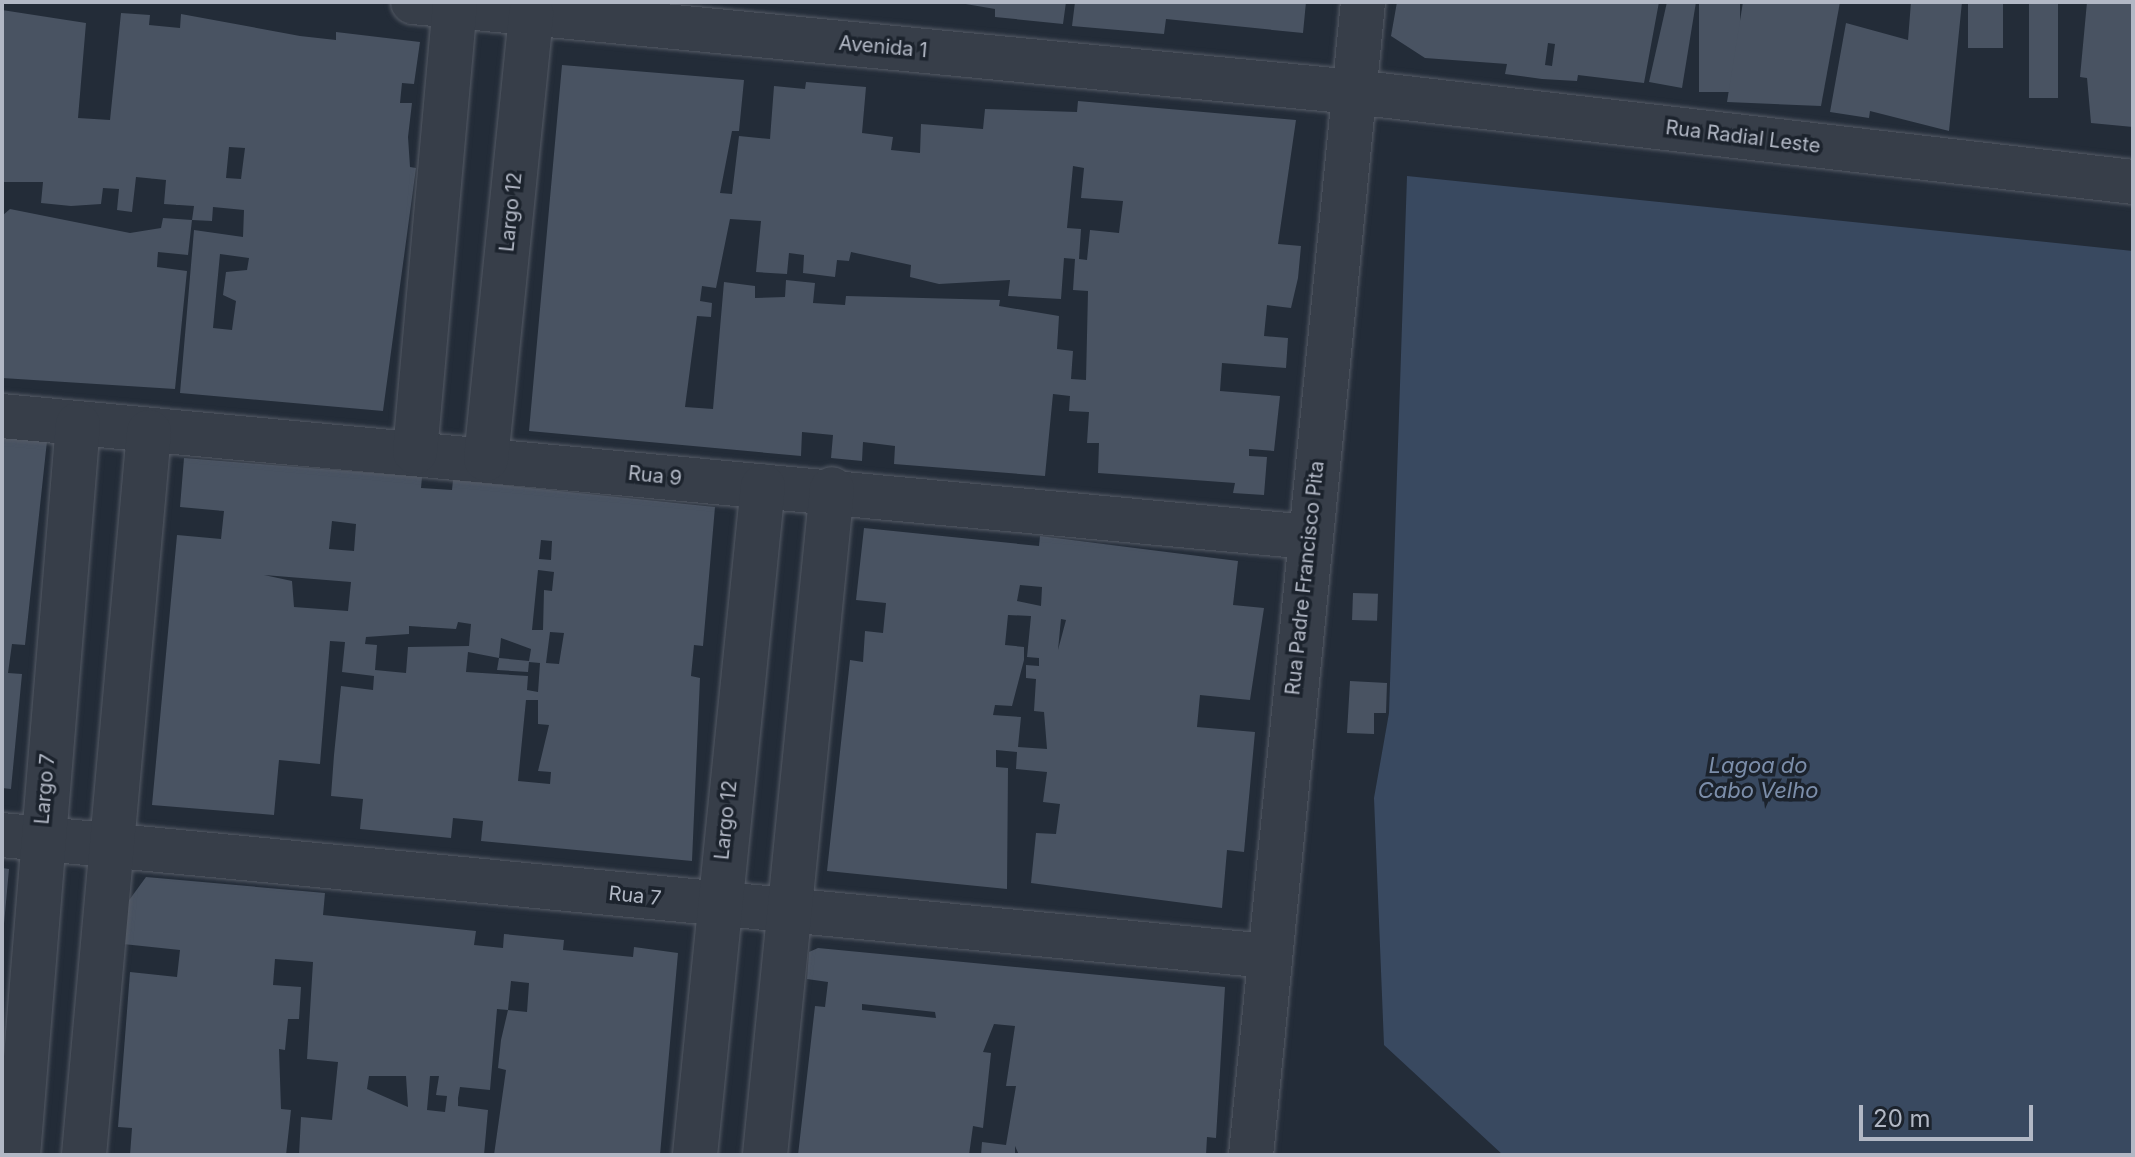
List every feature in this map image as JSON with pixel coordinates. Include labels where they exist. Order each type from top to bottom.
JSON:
[{"type":"street","name":"Rua Padre Francisco Pita","points":[[1251,1155],[1363,2]]},
{"type":"street","name":"Avenida 1","points":[[434,4],[1354,92]]},
{"type":"street","points":[[415,452],[434,4]]},
{"type":"street","name":"Largo 12","points":[[486,459],[531,13]]},
{"type":"street","name":"Rua Radial Leste","points":[[1354,92],[2133,182]]},
{"type":"street","name":"Rua 9","points":[[2,416],[149,432],[415,452],[763,486],[832,489],[1309,537]]},
{"type":"street","name":"Largo 7","points":[[18,1155],[22,836],[78,424]]},
{"type":"street","points":[[84,1155],[149,432]]},
{"type":"street","name":"Largo 12","points":[[695,1155],[717,905],[763,486]]},
{"type":"street","points":[[765,1155],[785,912],[832,489]]},
{"type":"street","name":"Rua 7","points":[[22,836],[110,842],[785,912],[1268,956]]},
{"type":"water","name":"Lagoa do Cabo Velho","points":[[1407,176],[2133,251],[2133,1155],[1503,1155],[1384,1045],[1374,798],[1389,713]]},
{"type":"building","points":[[954,2],[1066,2],[1063,24],[995,17],[995,9]]},
{"type":"building","points":[[1075,2],[1306,2],[1303,33],[1166,19],[1164,34],[1072,26]]},
{"type":"building","points":[[1397,2],[1659,2],[1644,83],[1578,75],[1577,81],[1505,74],[1507,64],[1425,58],[1391,36]],"holes":[[[1548,43],[1555,44],[1552,66],[1545,65]]]},
{"type":"building","points":[[1667,2],[1696,2],[1682,88],[1649,82]]},
{"type":"building","points":[[1699,2],[1740,2],[1740,92],[1699,92]]},
{"type":"building","points":[[1743,2],[1840,2],[1821,106],[1727,102]]},
{"type":"building","points":[[1911,2],[1962,2],[1949,131],[1870,111],[1869,118],[1830,112],[1846,23],[1908,40]]},
{"type":"building","points":[[1968,2],[2003,2],[2003,48],[1968,48]]},
{"type":"building","points":[[2029,2],[2058,2],[2058,98],[2029,98]]},
{"type":"building","points":[[2087,2],[2133,2],[2133,127],[2091,123],[2087,78],[2080,77]]},
{"type":"building","points":[[2,10],[86,23],[78,118],[110,120],[121,13],[150,15],[149,25],[180,28],[181,14],[300,36],[336,40],[336,32],[420,42],[414,84],[402,83],[400,103],[412,103],[408,137],[410,167],[416,168],[383,411],[180,393],[194,230],[243,237],[244,210],[213,207],[212,221],[192,220],[194,206],[164,204],[166,180],[136,177],[132,212],[117,210],[119,189],[103,188],[101,204],[71,206],[41,203],[43,182],[2,182]],"holes":[[[229,147],[245,148],[241,179],[226,178]],[[220,254],[249,258],[247,270],[226,272],[223,295],[236,301],[232,330],[213,328]]]},
{"type":"building","points":[[562,65],[744,80],[739,131],[732,131],[720,193],[732,194],[739,136],[770,139],[774,86],[805,89],[806,82],[866,87],[862,133],[893,137],[891,150],[920,153],[921,124],[983,129],[985,109],[1077,112],[1078,101],[1296,120],[1278,244],[1301,246],[1298,278],[1291,308],[1267,305],[1264,336],[1288,338],[1286,368],[1222,363],[1220,391],[1280,396],[1274,451],[1249,449],[1249,456],[1267,457],[1264,495],[1233,493],[1235,483],[1098,473],[1099,443],[1087,443],[1089,412],[1069,411],[1070,396],[1053,394],[1045,476],[894,464],[895,446],[863,442],[862,461],[831,458],[833,435],[802,432],[801,456],[529,431]],"holes":[[[1073,166],[1084,168],[1081,198],[1123,201],[1119,233],[1090,230],[1087,260],[1079,259],[1081,229],[1067,228]],[[730,219],[761,221],[756,272],[787,274],[789,253],[804,255],[803,273],[835,277],[837,260],[849,261],[851,252],[911,265],[910,277],[939,284],[1010,280],[1008,296],[1061,299],[1064,258],[1075,259],[1073,290],[1088,291],[1086,380],[1071,379],[1073,351],[1057,349],[1059,316],[999,306],[1000,300],[846,296],[845,305],[813,303],[815,283],[786,280],[785,297],[755,298],[755,286],[724,282],[713,409],[685,407],[697,316],[711,317],[712,303],[700,301],[702,286],[716,288]]]},
{"type":"building","points":[[10,209],[130,233],[161,228],[163,218],[192,220],[188,255],[158,252],[157,267],[187,271],[175,389],[2,378],[2,216]]},
{"type":"building","points":[[2,437],[47,441],[25,645],[12,644],[8,673],[22,674],[11,789],[2,788]]},
{"type":"building","points":[[184,458],[422,477],[421,488],[452,490],[453,480],[715,507],[703,646],[694,645],[691,676],[700,678],[692,861],[481,841],[483,821],[453,818],[451,838],[360,829],[363,799],[331,796],[341,686],[373,690],[374,676],[342,672],[345,642],[330,641],[320,764],[279,760],[274,815],[152,805],[177,535],[221,539],[224,511],[180,507]],"holes":[[[332,521],[356,524],[354,551],[329,549]],[[541,540],[552,541],[551,560],[539,559]],[[538,570],[554,572],[552,591],[544,590],[543,630],[532,630]],[[264,575],[351,582],[348,611],[294,607],[292,581]],[[458,622],[471,624],[469,646],[408,647],[406,673],[375,670],[377,645],[365,644],[366,637],[409,634],[409,626],[456,629]],[[550,632],[564,633],[559,664],[546,663]],[[501,638],[531,649],[529,661],[499,658]],[[468,652],[499,658],[497,670],[528,672],[529,662],[540,663],[538,692],[527,690],[528,676],[466,672]],[[526,700],[538,700],[538,724],[549,725],[538,771],[551,772],[550,784],[518,781]]]},
{"type":"building","points":[[864,528],[1039,546],[1040,536],[1238,561],[1233,605],[1264,608],[1250,700],[1200,695],[1197,727],[1255,732],[1244,852],[1227,850],[1222,908],[1031,883],[1036,833],[1056,834],[1060,804],[1043,802],[1047,772],[1016,769],[1017,752],[996,750],[996,767],[1008,768],[1007,889],[827,871],[850,660],[863,662],[865,631],[883,633],[886,603],[856,600]],"holes":[[[1020,585],[1042,587],[1041,606],[1017,601]],[[1008,615],[1031,616],[1027,657],[1039,658],[1039,666],[1026,665],[1026,678],[1036,679],[1034,711],[1044,712],[1047,749],[1018,747],[1021,717],[993,715],[995,705],[1012,706],[1024,660],[1024,647],[1005,645]],[[1061,619],[1066,620],[1058,650]]]},
{"type":"building","points":[[1353,593],[1378,594],[1377,621],[1352,620]]},
{"type":"building","points":[[1350,681],[1387,683],[1386,713],[1374,713],[1374,734],[1347,733]]},
{"type":"building","points":[[2,868],[9,869],[4,924],[2,924]]},
{"type":"building","points":[[146,877],[325,893],[323,915],[476,931],[474,945],[503,948],[504,934],[564,940],[563,950],[633,957],[634,947],[678,953],[660,1155],[494,1155],[506,1070],[498,1068],[508,1010],[497,1009],[490,1090],[460,1087],[458,1098],[458,1106],[488,1110],[484,1155],[299,1155],[301,1117],[332,1120],[338,1062],[307,1059],[313,962],[275,959],[273,985],[301,987],[299,1019],[288,1019],[285,1050],[279,1049],[281,1109],[291,1110],[286,1155],[130,1155],[132,1128],[118,1127],[130,972],[177,977],[180,950],[123,944],[127,903]],"holes":[[[511,981],[529,983],[527,1012],[508,1010]],[[369,1076],[406,1076],[408,1107],[367,1089]],[[430,1076],[439,1076],[436,1095],[447,1096],[445,1112],[427,1110]]]},
{"type":"building","points":[[818,948],[1225,987],[1216,1138],[1207,1137],[1206,1155],[1019,1155],[1015,1146],[1015,1155],[981,1155],[982,1142],[1006,1145],[1016,1086],[1006,1086],[1015,1026],[994,1024],[983,1052],[991,1053],[983,1128],[973,1126],[969,1155],[798,1155],[815,1006],[825,1007],[828,982],[807,979],[809,952]],"holes":[[[862,1004],[935,1012],[936,1018],[862,1010]]]}]
